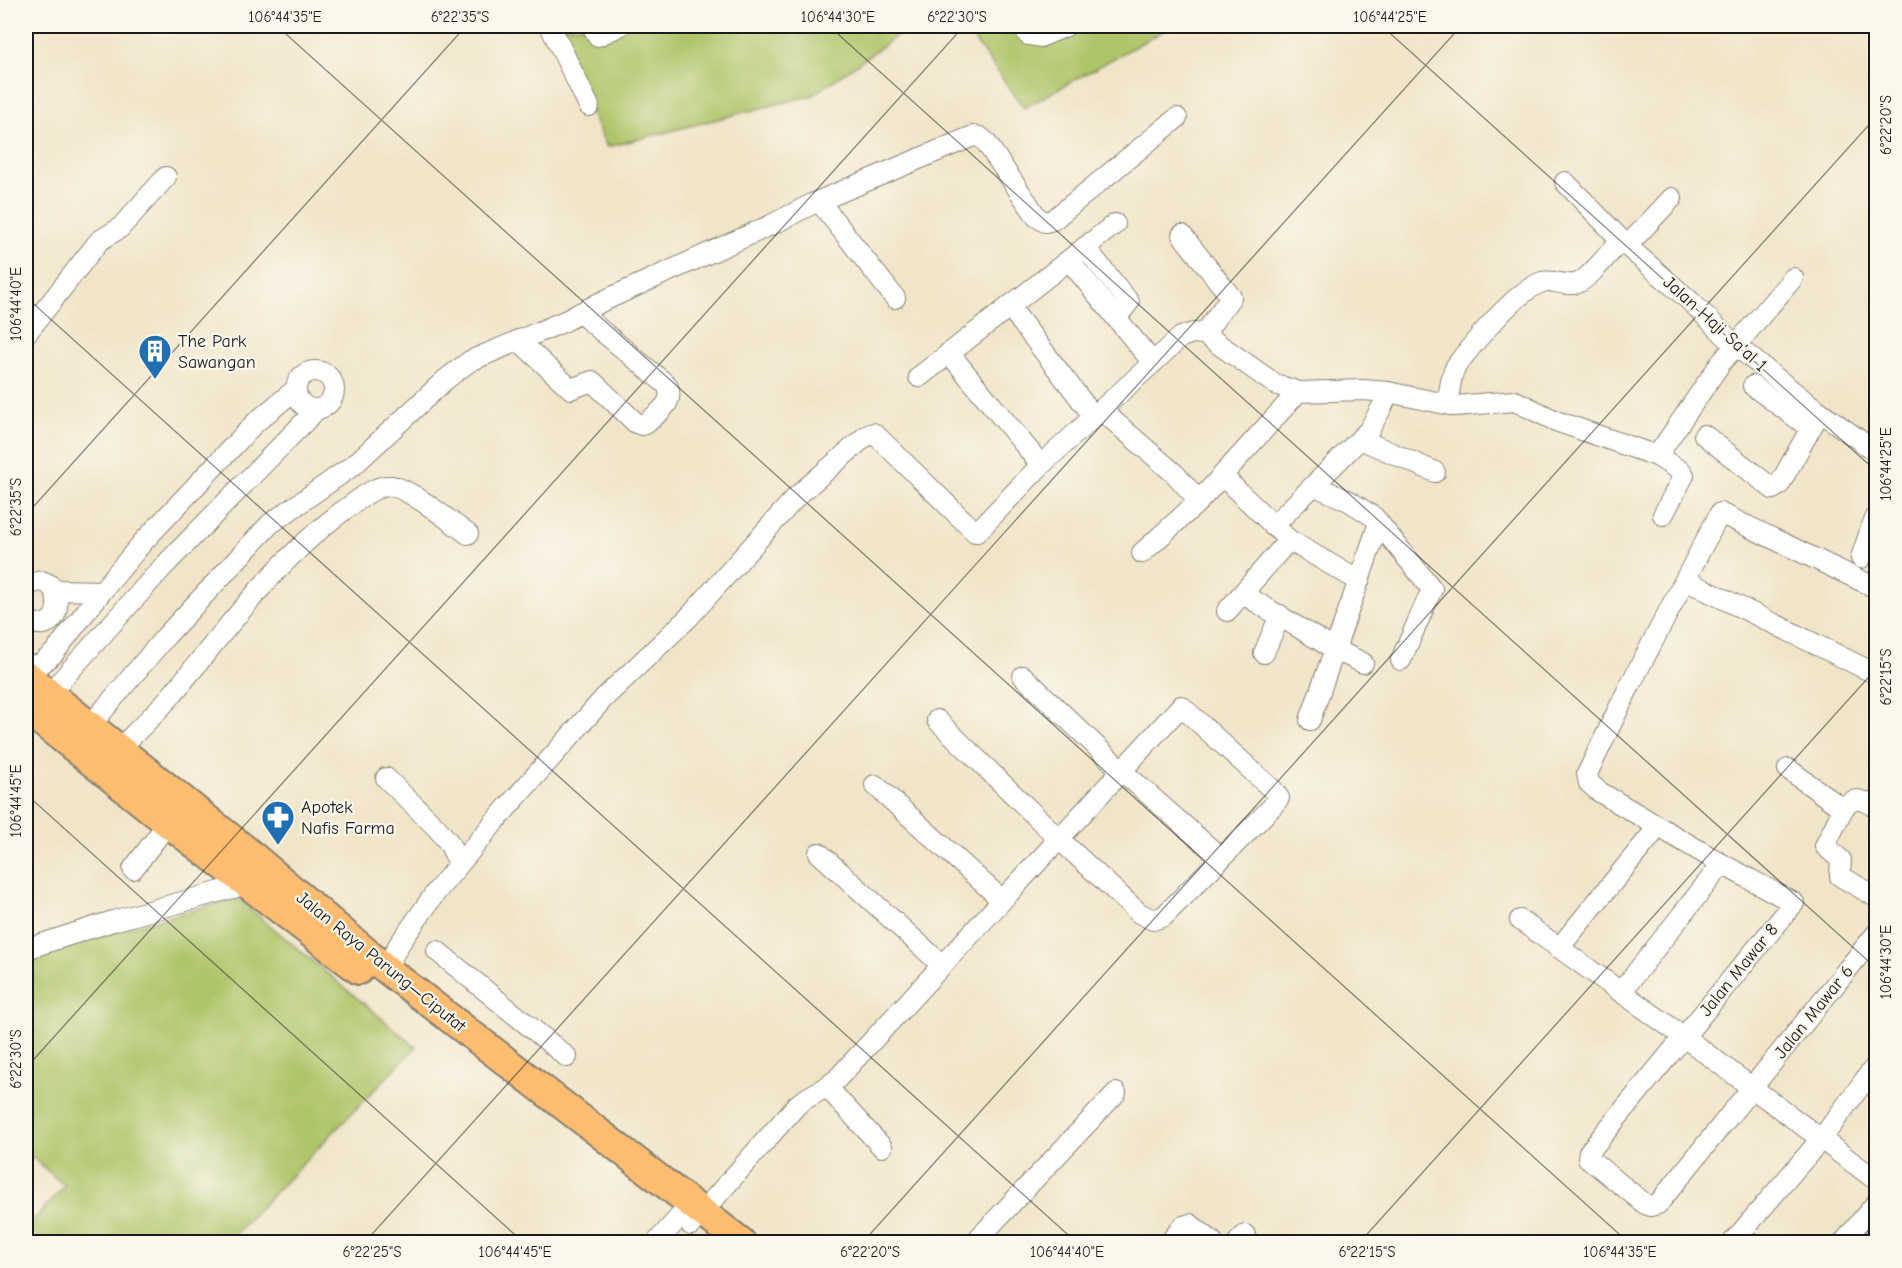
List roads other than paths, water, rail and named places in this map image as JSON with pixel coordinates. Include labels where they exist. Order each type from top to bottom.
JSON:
[{"type":"highway","name":"Jalan Raya Parung—Ciputat","points":[[26,675],[90,726],[110,759],[168,823],[247,884],[465,1041],[695,1220],[741,1242]]},
{"type":"highway","name":"Jalan Raya Parung—Ciputat","points":[[26,709],[110,759],[243,848],[386,969],[465,1041]]},
{"type":"street","points":[[550,26],[590,105]]},
{"type":"street","points":[[592,26],[598,36],[620,26]]},
{"type":"street","points":[[1023,26],[1028,35],[1040,37],[1066,26]]},
{"type":"street","points":[[90,726],[166,636],[270,524],[355,464],[427,396],[470,361],[580,313],[819,201],[973,136],[985,141],[1036,217],[1045,222],[1053,220],[1178,118]]},
{"type":"street","points":[[26,334],[99,241],[120,228],[166,177]]},
{"type":"street","name":"Jalan Haji Sa'al 1","points":[[1564,182],[1624,243],[1690,301],[1815,420],[1876,452]]},
{"type":"street","points":[[1447,404],[1456,366],[1521,296],[1543,282],[1572,285],[1583,281],[1672,198]]},
{"type":"street","points":[[819,201],[895,298]]},
{"type":"street","points":[[919,376],[1115,224]]},
{"type":"street","points":[[1182,236],[1232,297],[1204,334]]},
{"type":"street","points":[[1085,247],[1129,302],[1116,318]]},
{"type":"street","points":[[1069,260],[1153,363]]},
{"type":"street","points":[[1657,456],[1735,345],[1793,278]]},
{"type":"street","points":[[1009,306],[1098,413],[1158,458],[1200,501]]},
{"type":"street","points":[[518,340],[571,389],[592,381],[636,423],[642,425],[647,423],[670,401],[671,394],[667,385],[580,313]]},
{"type":"street","points":[[386,969],[415,921],[459,864],[604,698],[689,618],[797,496],[866,436],[873,434],[879,438],[975,532],[980,531],[1041,465],[1181,337],[1193,333],[1204,334],[1275,384],[1298,392],[1363,390],[1388,392],[1463,406],[1515,401],[1556,422],[1657,456],[1684,475],[1663,515]]},
{"type":"street","points":[[949,353],[1041,465]]},
{"type":"street","points":[[26,667],[41,664],[48,659],[143,542],[255,423],[296,389],[301,377],[312,370],[325,373],[333,384],[333,397],[329,402],[318,409],[162,568],[49,694]]},
{"type":"street","points":[[1704,435],[1773,489],[1779,485],[1815,420],[1754,386]]},
{"type":"street","points":[[296,389],[300,402],[304,406],[318,409]]},
{"type":"street","points":[[1142,553],[1200,501],[1298,392]]},
{"type":"street","points":[[1273,526],[1360,439],[1376,420],[1388,392]]},
{"type":"street","points":[[1360,439],[1435,472]]},
{"type":"street","points":[[1222,476],[1289,540],[1359,581]]},
{"type":"street","points":[[110,759],[167,699],[257,592],[299,548],[316,531],[370,492],[381,487],[392,486],[405,491],[468,534]]},
{"type":"street","points":[[1315,486],[1368,512],[1432,589],[1401,660]]},
{"type":"street","points":[[184,499],[208,521]]},
{"type":"street","points":[[1621,992],[1722,864],[1593,788],[1587,774],[1629,687],[1720,513],[1876,588]]},
{"type":"street","points":[[1862,558],[1876,517]]},
{"type":"street","points":[[1310,720],[1379,524]]},
{"type":"street","points":[[1227,611],[1289,540]]},
{"type":"street","points":[[1685,580],[1876,674]]},
{"type":"street","points":[[26,587],[36,582],[43,583],[54,590],[58,597],[57,612],[52,618],[40,624],[26,619]]},
{"type":"street","points":[[54,590],[102,591]]},
{"type":"street","points":[[1243,594],[1334,649],[1364,663]]},
{"type":"street","points":[[57,612],[80,619],[105,632]]},
{"type":"street","points":[[1264,653],[1280,615]]},
{"type":"street","points":[[1023,676],[1122,771],[1221,858]]},
{"type":"street","points":[[657,1242],[695,1220],[797,1105],[807,1097],[827,1088],[1059,839],[1181,706],[1279,798],[1164,916],[1153,920],[1139,913],[1059,839],[937,720]]},
{"type":"street","points":[[1788,769],[1843,809]]},
{"type":"street","points":[[386,778],[437,828],[449,843],[459,864]]},
{"type":"street","points":[[875,785],[1002,900]]},
{"type":"street","points":[[1876,807],[1858,799],[1852,799],[1843,809],[1825,846],[1841,861],[1840,876],[1876,897]]},
{"type":"street","points":[[133,869],[168,823]]},
{"type":"street","points":[[1559,948],[1658,827]]},
{"type":"street","points":[[819,853],[942,964]]},
{"type":"street","name":"Jalan Mawar 8","points":[[1722,864],[1794,903],[1587,1156],[1645,1204],[1651,1206],[1658,1204],[1752,1089]]},
{"type":"street","points":[[26,949],[113,921],[247,884]]},
{"type":"street","points":[[1520,920],[1684,1037],[1876,1180]]},
{"type":"street","name":"Jalan Mawar 6","points":[[1752,1089],[1876,934]]},
{"type":"street","points":[[437,951],[567,1057]]},
{"type":"street","points":[[1733,1242],[1822,1138],[1876,1065]]},
{"type":"street","points":[[827,1088],[882,1147]]},
{"type":"street","points":[[975,1242],[1116,1093]]},
{"type":"street","points":[[1844,1242],[1876,1203]]},
{"type":"street","points":[[1170,1242],[1183,1227],[1190,1224],[1213,1242]]},
{"type":"place","name":"The Park Sawangan","points":[[155,380]]},
{"type":"place","name":"Apotek Nafis Farma","points":[[278,846]]}]
